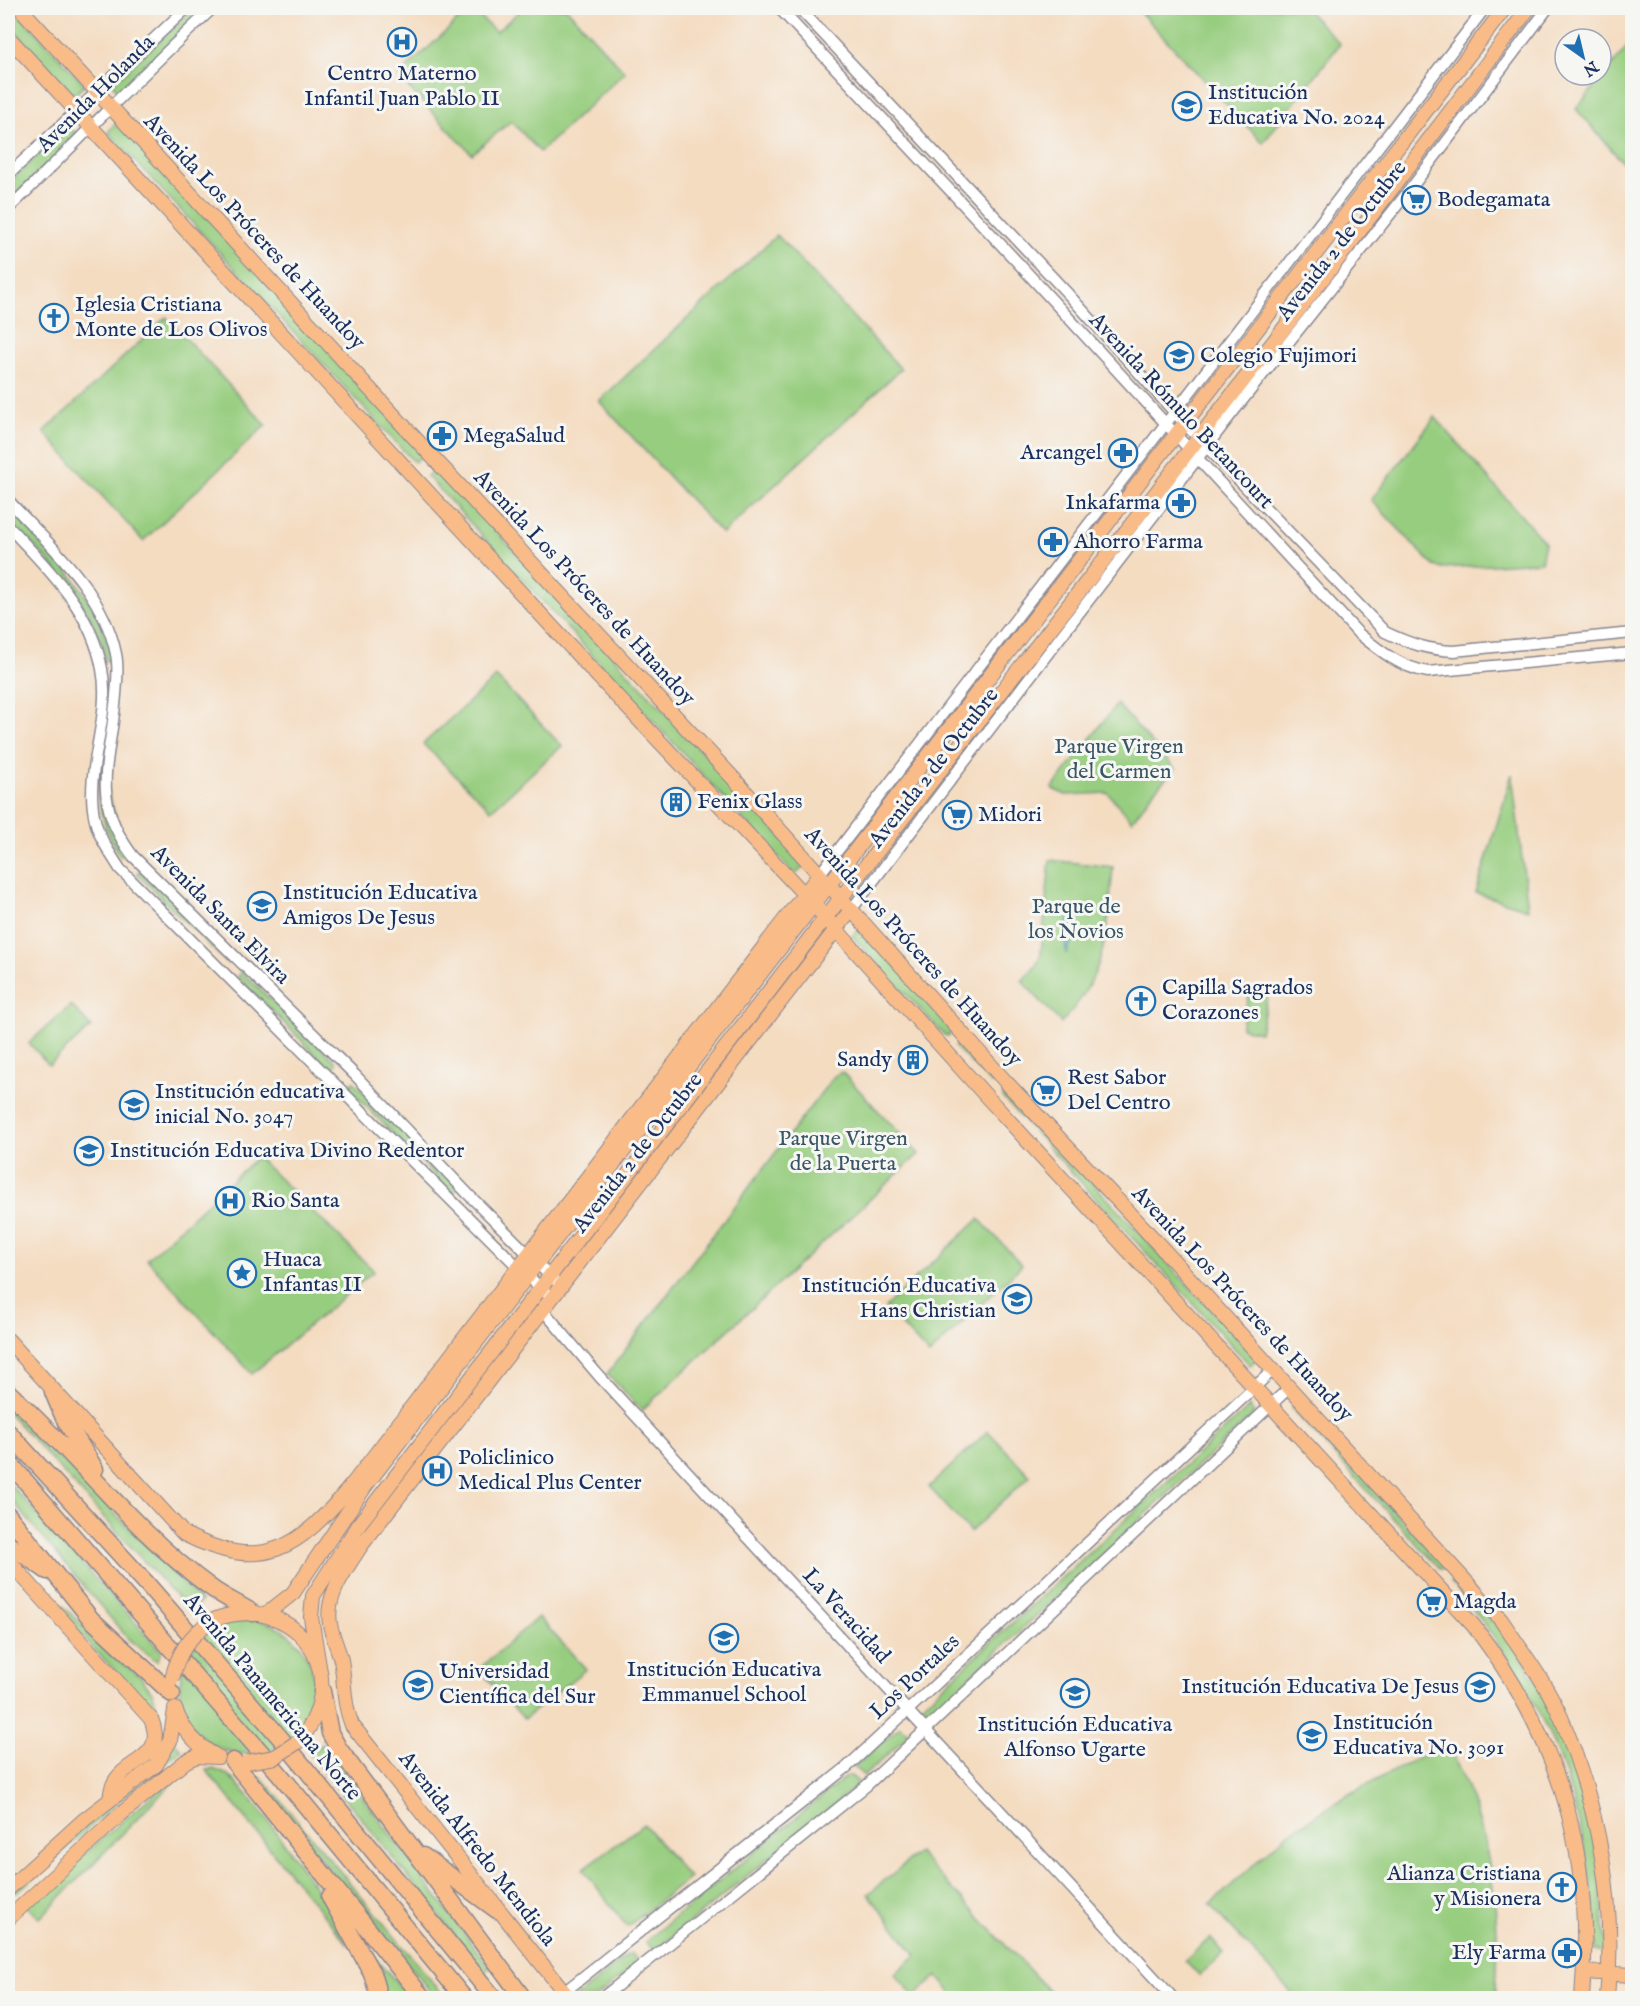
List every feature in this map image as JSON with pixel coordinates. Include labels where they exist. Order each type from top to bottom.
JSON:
[{"type":"highway","points":[[8,1392],[37,1418],[163,1548],[210,1588],[259,1614]]},
{"type":"highway","points":[[54,1392],[64,1418],[113,1498]]},
{"type":"highway","name":"Avenida Panamericana Norte","points":[[8,1432],[147,1584],[282,1740],[494,1998]]},
{"type":"highway","name":"Avenida Panamericana Norte","points":[[8,1461],[272,1765],[464,1998]]},
{"type":"highway","points":[[8,1515],[91,1619],[173,1694]]},
{"type":"highway","points":[[8,1544],[39,1568],[56,1575]]},
{"type":"highway","points":[[322,1691],[330,1733],[339,1749],[523,1998]]},
{"type":"highway","points":[[233,1760],[423,1998]]},
{"type":"highway","points":[[410,1847],[497,1910]]},
{"type":"highway","points":[[314,1863],[372,1973],[380,1998]]},
{"type":"main road","name":"Avenida Los Próceres de Huandoy","points":[[20,8],[95,92],[734,779],[1005,1081],[1290,1387],[1501,1620],[1537,1675],[1562,1720],[1586,1785],[1600,1841],[1608,1893],[1607,1998]]},
{"type":"main road","name":"Avenida 2 de Octubre","points":[[259,1614],[293,1593],[366,1485],[532,1259],[1175,424],[1505,8]]},
{"type":"main road","name":"Avenida 2 de Octubre","points":[[319,1666],[310,1617],[313,1596],[547,1294],[840,899],[1193,454],[1529,8]]},
{"type":"main road","name":"Avenida Los Próceres de Huandoy","points":[[8,37],[592,670],[809,899],[987,1097],[1438,1585],[1499,1658],[1521,1693],[1552,1759],[1565,1797],[1576,1846],[1586,1943],[1582,1998]]},
{"type":"main road","name":"Avenida 2 de Octubre","points":[[556,1282],[850,910]]},
{"type":"main road","name":"Avenida 2 de Octubre","points":[[54,1392],[184,1534],[210,1547],[235,1554],[279,1548],[300,1538],[318,1524],[523,1272]]},
{"type":"main road","name":"Avenida 2 de Octubre","points":[[352,1725],[347,1713],[340,1659],[330,1622],[329,1608],[336,1585],[362,1533],[543,1310],[547,1294]]},
{"type":"main road","points":[[8,1340],[54,1392]]},
{"type":"main road","points":[[8,1560],[151,1719],[156,1737],[144,1757],[113,1784],[110,1799]]},
{"type":"main road","points":[[1438,1585],[1455,1570]]},
{"type":"main road","points":[[8,1889],[110,1799],[156,1764],[164,1754],[170,1741],[173,1694],[181,1652],[199,1629],[211,1622],[239,1613],[259,1614],[288,1624],[307,1642],[319,1666],[322,1691],[315,1719],[299,1742],[275,1757],[233,1760],[197,1756],[186,1761],[121,1814],[8,1918]]},
{"type":"main road","points":[[173,1694],[187,1733],[195,1743],[233,1760]]},
{"type":"main road","name":"Avenida Alfredo Mendiola","points":[[352,1725],[497,1910],[567,1995]]},
{"type":"main road","points":[[1584,1972],[1632,1975]]},
{"type":"main road","points":[[1582,1998],[1600,1998]]},
{"type":"street","name":"Avenida Holanda","points":[[8,175],[187,8]]},
{"type":"street","name":"Avenida Holanda","points":[[8,208],[109,106],[213,8]]},
{"type":"street","name":"Avenida Rómulo Betancourt","points":[[778,8],[1175,424],[1202,442],[1369,619],[1385,632],[1408,643],[1433,650],[1454,651],[1632,633]]},
{"type":"street","name":"Avenida Rómulo Betancourt","points":[[799,8],[1062,287],[1175,424],[1193,454],[1358,633],[1401,664],[1428,672],[1449,672],[1632,653]]},
{"type":"street","name":"Avenida 2 de Octubre","points":[[1175,424],[1485,8]]},
{"type":"street","name":"Avenida 2 de Octubre","points":[[1202,442],[1415,183],[1548,8]]},
{"type":"street","name":"Avenida 2 de Octubre","points":[[850,910],[1193,454]]},
{"type":"street","name":"Avenida Santa Elvira","points":[[8,500],[91,594],[112,641],[118,669],[105,788],[107,809],[116,834],[133,856],[355,1075],[556,1282]]},
{"type":"street","name":"Avenida Santa Elvira","points":[[8,526],[64,586],[77,605],[94,640],[104,684],[92,801],[102,839],[120,869],[547,1294]]},
{"type":"street","name":"La Veracidad","points":[[543,1310],[599,1376],[1173,1998]]},
{"type":"street","name":"Los Portales","points":[[567,1995],[847,1767],[1274,1370]]},
{"type":"street","name":"Los Portales","points":[[602,1998],[866,1786],[1290,1387]]},
{"type":"green space","points":[[8,8],[13,8],[85,85],[74,95],[8,23]]},
{"type":"green space","points":[[195,8],[210,8],[119,92],[112,84]]},
{"type":"green space","points":[[471,8],[496,32],[523,8],[566,8],[625,72],[540,152],[511,121],[472,154],[398,76]]},
{"type":"green space","points":[[1143,8],[1305,8],[1340,44],[1263,143],[1139,11]]},
{"type":"green space","points":[[1632,41],[1632,173],[1576,109],[1594,87],[1613,87],[1613,64]]},
{"type":"green space","points":[[118,121],[426,453],[414,462],[108,132]]},
{"type":"green space","points":[[69,126],[79,137],[8,203],[8,183]]},
{"type":"green space","points":[[777,235],[901,369],[722,534],[599,401]]},
{"type":"green space","points":[[166,317],[266,425],[143,541],[44,432]]},
{"type":"green space","points":[[1435,417],[1545,543],[1541,562],[1443,568],[1434,566],[1371,500]]},
{"type":"green space","points":[[436,467],[807,864],[795,875],[427,476]]},
{"type":"green space","points":[[8,505],[56,557],[84,594],[105,635],[111,658],[109,661],[106,661],[92,619],[68,583],[8,518]]},
{"type":"green space","points":[[113,676],[102,774],[127,853],[125,857],[120,856],[111,839],[101,809],[99,794],[100,765],[109,704],[109,678]]},
{"type":"green space","points":[[496,677],[562,746],[491,810],[423,744]]},
{"type":"green space","name":"Parque Virgen del Carmen","points":[[1117,704],[1175,769],[1154,791],[1132,821],[1108,793],[1066,795],[1052,789]]},
{"type":"green space","points":[[1512,774],[1528,909],[1476,893]]},
{"type":"green space","name":"Parque de los Novios","points":[[1050,860],[1113,867],[1106,932],[1097,969],[1076,1005],[1061,1023],[1022,981],[1036,966],[1041,954]]},
{"type":"green space","points":[[140,869],[232,959],[228,964],[137,874]]},
{"type":"green space","points":[[860,928],[953,1029],[949,1036],[945,1036],[852,936]]},
{"type":"green space","points":[[241,971],[336,1062],[334,1069],[331,1070],[238,977]]},
{"type":"green space","points":[[1250,991],[1268,995],[1260,1032],[1241,1028]]},
{"type":"green space","points":[[71,1005],[91,1027],[49,1065],[29,1043]]},
{"type":"green space","points":[[960,1040],[996,1080],[992,1084],[955,1047]]},
{"type":"green space","name":"Parque Virgen de la Puerta","points":[[842,1072],[919,1154],[642,1410],[607,1374],[834,1076]]},
{"type":"green space","points":[[353,1081],[459,1187],[452,1193],[347,1087]]},
{"type":"green space","points":[[1007,1091],[1257,1359],[1250,1365],[1003,1098],[1003,1093]]},
{"type":"green space","points":[[257,1157],[374,1271],[252,1374],[147,1259]]},
{"type":"green space","points":[[979,1219],[1022,1265],[929,1355],[885,1307]]},
{"type":"green space","points":[[1294,1402],[1446,1568],[1440,1569],[1291,1408]]},
{"type":"green space","points":[[10,1407],[201,1601],[190,1612],[8,1412]]},
{"type":"green space","points":[[1249,1407],[1254,1413],[1252,1416],[928,1716],[920,1707]]},
{"type":"green space","points":[[988,1431],[1030,1476],[970,1532],[929,1487]]},
{"type":"green space","points":[[8,1482],[162,1652],[157,1661],[129,1640],[8,1496]]},
{"type":"green space","points":[[19,1559],[104,1649],[140,1676],[153,1694],[162,1723],[142,1698],[89,1644]]},
{"type":"green space","points":[[1459,1575],[1498,1621],[1536,1680],[1570,1753],[1599,1859],[1606,1951],[1596,1951],[1592,1897],[1584,1846],[1573,1799],[1557,1753],[1513,1667],[1485,1625],[1451,1582]]},
{"type":"green space","points":[[538,1617],[586,1669],[524,1719],[479,1669]]},
{"type":"green space","points":[[247,1620],[273,1625],[294,1640],[309,1661],[314,1687],[309,1713],[294,1734],[273,1749],[247,1754],[221,1749],[200,1734],[185,1713],[180,1687],[185,1661],[200,1640],[221,1625]]},
{"type":"green space","points":[[900,1726],[910,1734],[864,1776],[854,1767]]},
{"type":"green space","points":[[174,1742],[182,1750],[146,1777],[16,1893],[11,1893]]},
{"type":"green space","points":[[323,1744],[490,1968],[484,1972],[309,1753]]},
{"type":"green space","points":[[1444,1744],[1454,1756],[1471,1797],[1487,1853],[1496,1912],[1495,1998],[1296,1998],[1210,1905],[1287,1834],[1348,1795]]},
{"type":"green space","points":[[213,1769],[228,1775],[249,1796],[273,1827],[330,1909],[348,1945],[206,1770]]},
{"type":"green space","points":[[847,1776],[851,1776],[858,1782],[857,1786],[655,1951],[645,1942]]},
{"type":"green space","points":[[261,1777],[446,1998],[436,1998],[256,1780]]},
{"type":"green space","points":[[176,1779],[40,1918],[25,1905],[168,1782]]},
{"type":"green space","points":[[644,1824],[689,1878],[627,1927],[583,1869]]},
{"type":"green space","points":[[918,1853],[1056,1998],[956,1998],[937,1976],[914,1996],[895,1974],[916,1955],[868,1894]]},
{"type":"green space","points":[[351,1931],[411,1998],[388,1998]]},
{"type":"green space","points":[[1210,1938],[1224,1953],[1199,1976],[1185,1961]]},
{"type":"green space","points":[[630,1953],[638,1961],[637,1964],[595,1998],[575,1998]]},
{"type":"water","points":[[1077,905],[1077,930],[1066,954],[1065,929]]},
{"type":"place","name":"Centro Materno Infantil Juan Pablo II","points":[[402,42]]},
{"type":"place","name":"Institución Educativa No. 2024","points":[[1187,106]]},
{"type":"place","name":"Bodegamata","points":[[1416,200]]},
{"type":"place","name":"Iglesia Cristiana Monte de Los Olivos","points":[[54,318]]},
{"type":"place","name":"Colegio Fujimori","points":[[1179,356]]},
{"type":"place","name":"MegaSalud","points":[[442,436]]},
{"type":"place","name":"Arcangel","points":[[1123,453]]},
{"type":"place","name":"Inkafarma","points":[[1181,503]]},
{"type":"place","name":"Ahorro Farma","points":[[1053,542]]},
{"type":"place","name":"Fenix Glass","points":[[676,802]]},
{"type":"place","name":"Midori","points":[[957,815]]},
{"type":"place","name":"Institución Educativa Amigos De Jesus","points":[[262,906]]},
{"type":"place","name":"Capilla Sagrados Corazones","points":[[1141,1001]]},
{"type":"place","name":"Sandy","points":[[913,1060]]},
{"type":"place","name":"Rest Sabor Del Centro","points":[[1046,1091]]},
{"type":"place","name":"Institución educativa inicial No. 3047","points":[[134,1105]]},
{"type":"place","name":"Institución Educativa Divino Redentor","points":[[89,1151]]},
{"type":"place","name":"Rio Santa","points":[[230,1201]]},
{"type":"place","name":"Huaca Infantas II","points":[[242,1273]]},
{"type":"place","name":"Institución Educativa Hans Christian","points":[[1017,1299]]},
{"type":"place","name":"Policlinico Medical Plus Center","points":[[437,1471]]},
{"type":"place","name":"Magda","points":[[1432,1602]]},
{"type":"place","name":"Institución Educativa Emmanuel School","points":[[724,1638]]},
{"type":"place","name":"Universidad Científica del Sur","points":[[418,1685]]},
{"type":"place","name":"Institución Educativa De Jesus","points":[[1480,1687]]},
{"type":"place","name":"Institución Educativa Alfonso Ugarte","points":[[1075,1693]]},
{"type":"place","name":"Institución Educativa No. 3091","points":[[1312,1736]]},
{"type":"place","name":"Alianza Cristiana y Misionera","points":[[1562,1887]]},
{"type":"place","name":"Ely Farma","points":[[1567,1953]]}]
